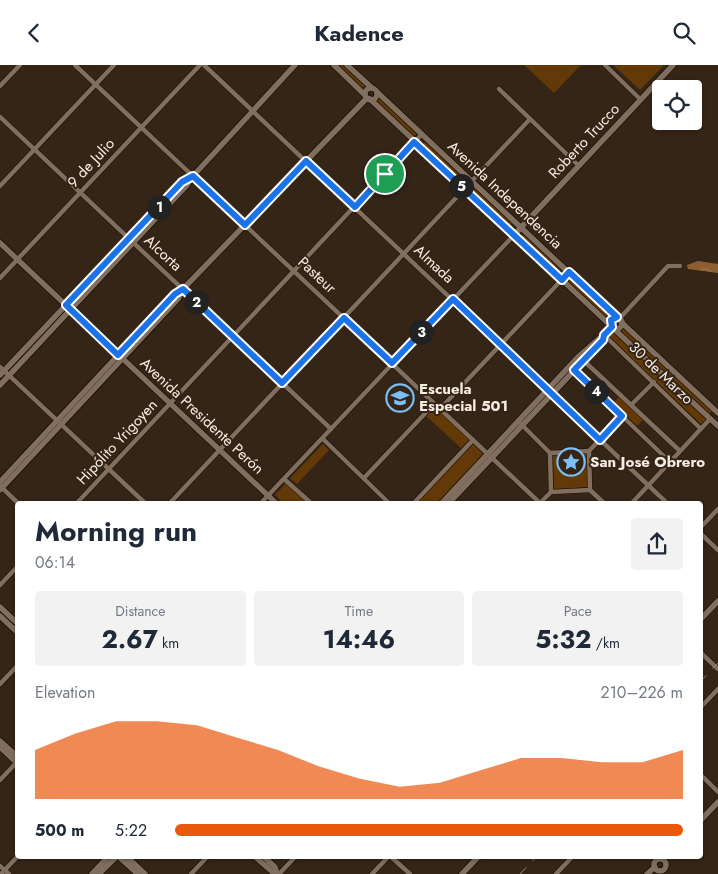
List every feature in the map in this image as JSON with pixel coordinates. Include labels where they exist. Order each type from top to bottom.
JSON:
[{"type":"main road","points":[[0,385],[3,372],[187,185],[193,176],[295,65]]},
{"type":"main road","name":"Avenida Independencia","points":[[334,65],[718,426]]},
{"type":"main road","name":"Avenida Independencia","points":[[347,65],[718,412]]},
{"type":"main road","name":"Roberto Trucco","points":[[514,235],[673,65]]},
{"type":"main road","points":[[1,486],[175,294],[183,289],[367,97],[376,97],[374,90],[366,90],[367,97]]},
{"type":"main road","name":"Avenida Presidente Perón","points":[[0,243],[274,501]]},
{"type":"main road","points":[[619,319],[619,328],[612,327],[611,320],[619,319]]},
{"type":"main road","points":[[451,501],[581,358],[603,340],[604,335],[612,327]]},
{"type":"main road","points":[[710,419],[718,412]]},
{"type":"main road","points":[[444,501],[490,456]]},
{"type":"main road","points":[[703,617],[718,601]]},
{"type":"main road","points":[[0,607],[15,621]]},
{"type":"main road","points":[[0,616],[15,630]]},
{"type":"main road","points":[[0,741],[15,759]]},
{"type":"main road","points":[[0,747],[15,759]]},
{"type":"main road","points":[[703,818],[718,802]]},
{"type":"main road","points":[[92,874],[113,859]]},
{"type":"main road","points":[[100,874],[114,859]]},
{"type":"main road","points":[[119,859],[138,874]]},
{"type":"main road","points":[[129,859],[145,874]]},
{"type":"main road","points":[[258,859],[277,874]]},
{"type":"main road","points":[[266,859],[275,867],[277,874]]},
{"type":"main road","points":[[462,874],[476,859]]},
{"type":"main road","points":[[665,868],[666,859]]},
{"type":"main road","points":[[647,874],[665,868]]},
{"type":"main road","points":[[665,868],[671,874]]},
{"type":"street","points":[[0,86],[20,65]]},
{"type":"street","name":"Pasteur","points":[[75,65],[538,501]]},
{"type":"street","points":[[0,186],[114,65]]},
{"type":"street","name":"Almada","points":[[202,65],[405,253],[665,501]]},
{"type":"street","name":"9 de Julio","points":[[0,278],[202,65]]},
{"type":"street","points":[[605,65],[640,99]]},
{"type":"street","points":[[498,89],[578,165]]},
{"type":"street","name":"Alcorta","points":[[0,117],[331,429]]},
{"type":"street","points":[[172,501],[530,119]]},
{"type":"street","name":"Hipólito Yrigoyen","points":[[79,501],[422,134]]},
{"type":"street","points":[[263,501],[514,235]]},
{"type":"street","points":[[619,319],[668,266],[680,266]]},
{"type":"street","points":[[439,409],[569,272]]},
{"type":"street","name":"30 de Marzo","points":[[604,335],[654,381],[701,429]]},
{"type":"street","points":[[581,358],[680,451]]},
{"type":"street","points":[[572,368],[670,462]]},
{"type":"street","points":[[3,372],[143,501]]},
{"type":"street","points":[[631,405],[654,381]]},
{"type":"street","points":[[364,478],[434,404]]},
{"type":"street","points":[[550,453],[589,451],[622,416]]},
{"type":"street","points":[[634,501],[710,419]]},
{"type":"street","points":[[520,423],[550,453],[551,491],[542,501]]},
{"type":"street","points":[[323,439],[387,501]]},
{"type":"street","points":[[416,501],[473,440]]},
{"type":"street","points":[[589,451],[590,490]]},
{"type":"street","points":[[284,479],[309,501]]},
{"type":"street","points":[[1,486],[17,501]]},
{"type":"street","points":[[551,491],[590,490],[602,501]]},
{"type":"street","points":[[703,525],[718,509]]},
{"type":"street","points":[[703,536],[718,550]]},
{"type":"street","points":[[0,585],[15,569]]},
{"type":"street","points":[[703,655],[718,669]]},
{"type":"street","points":[[0,684],[15,668]]},
{"type":"street","points":[[703,705],[718,689]]},
{"type":"street","points":[[0,780],[15,763]]},
{"type":"street","points":[[703,777],[718,792]]},
{"type":"street","points":[[0,866],[5,873],[16,859]]},
{"type":"street","points":[[191,874],[205,859]]},
{"type":"street","points":[[277,874],[293,859]]},
{"type":"street","points":[[372,874],[386,859]]},
{"type":"street","points":[[392,859],[410,874]]},
{"type":"street","points":[[556,874],[571,859]]},
{"type":"shaded area","points":[[338,65],[343,65],[365,86],[362,88]]},
{"type":"shaded area","points":[[524,65],[581,65],[554,93]]},
{"type":"shaded area","points":[[613,65],[664,65],[640,90]]},
{"type":"shaded area","points":[[379,98],[417,134],[414,136],[377,101]]},
{"type":"shaded area","points":[[425,142],[463,178],[460,181],[423,145]]},
{"type":"shaded area","points":[[474,188],[512,223],[509,226],[472,191]]},
{"type":"shaded area","points":[[524,234],[561,269],[559,272],[521,237]]},
{"type":"shaded area","points":[[570,279],[608,314],[605,317],[568,282]]},
{"type":"shaded area","points":[[624,328],[712,411],[709,414],[621,331]]},
{"type":"shaded area","points":[[612,331],[707,418],[701,424],[609,337]]},
{"type":"shaded area","points":[[620,396],[644,419],[637,426],[613,403]]},
{"type":"shaded area","points":[[434,406],[470,439],[461,448],[425,415]]},
{"type":"shaded area","points":[[323,444],[329,450],[297,484],[290,478]]},
{"type":"shaded area","points":[[473,444],[483,454],[439,501],[419,501]]},
{"type":"shaded area","points":[[587,454],[588,487],[554,489],[553,455]]},
{"type":"shaded area","points":[[286,483],[306,501],[281,501],[275,495]]},
{"type":"water","points":[[698,261],[718,264],[718,273],[688,269],[687,265]]},
{"type":"railway","points":[[703,679],[718,663]]},
{"type":"railway","points":[[520,874],[534,859]]},
{"type":"place","name":"Escuela Especial 501","points":[[400,398]]},
{"type":"place","name":"San José Obrero","points":[[571,462]]},
{"type":"route","points":[[414,142],[562,280],[569,272],[617,317],[611,320],[610,325],[612,327],[604,335],[603,340],[574,370],[622,416],[600,440],[453,299],[392,363],[344,318],[282,383],[183,289],[175,294],[118,355],[66,305],[182,182],[193,176],[245,225],[306,161],[355,207],[385,174],[414,142]]}]
